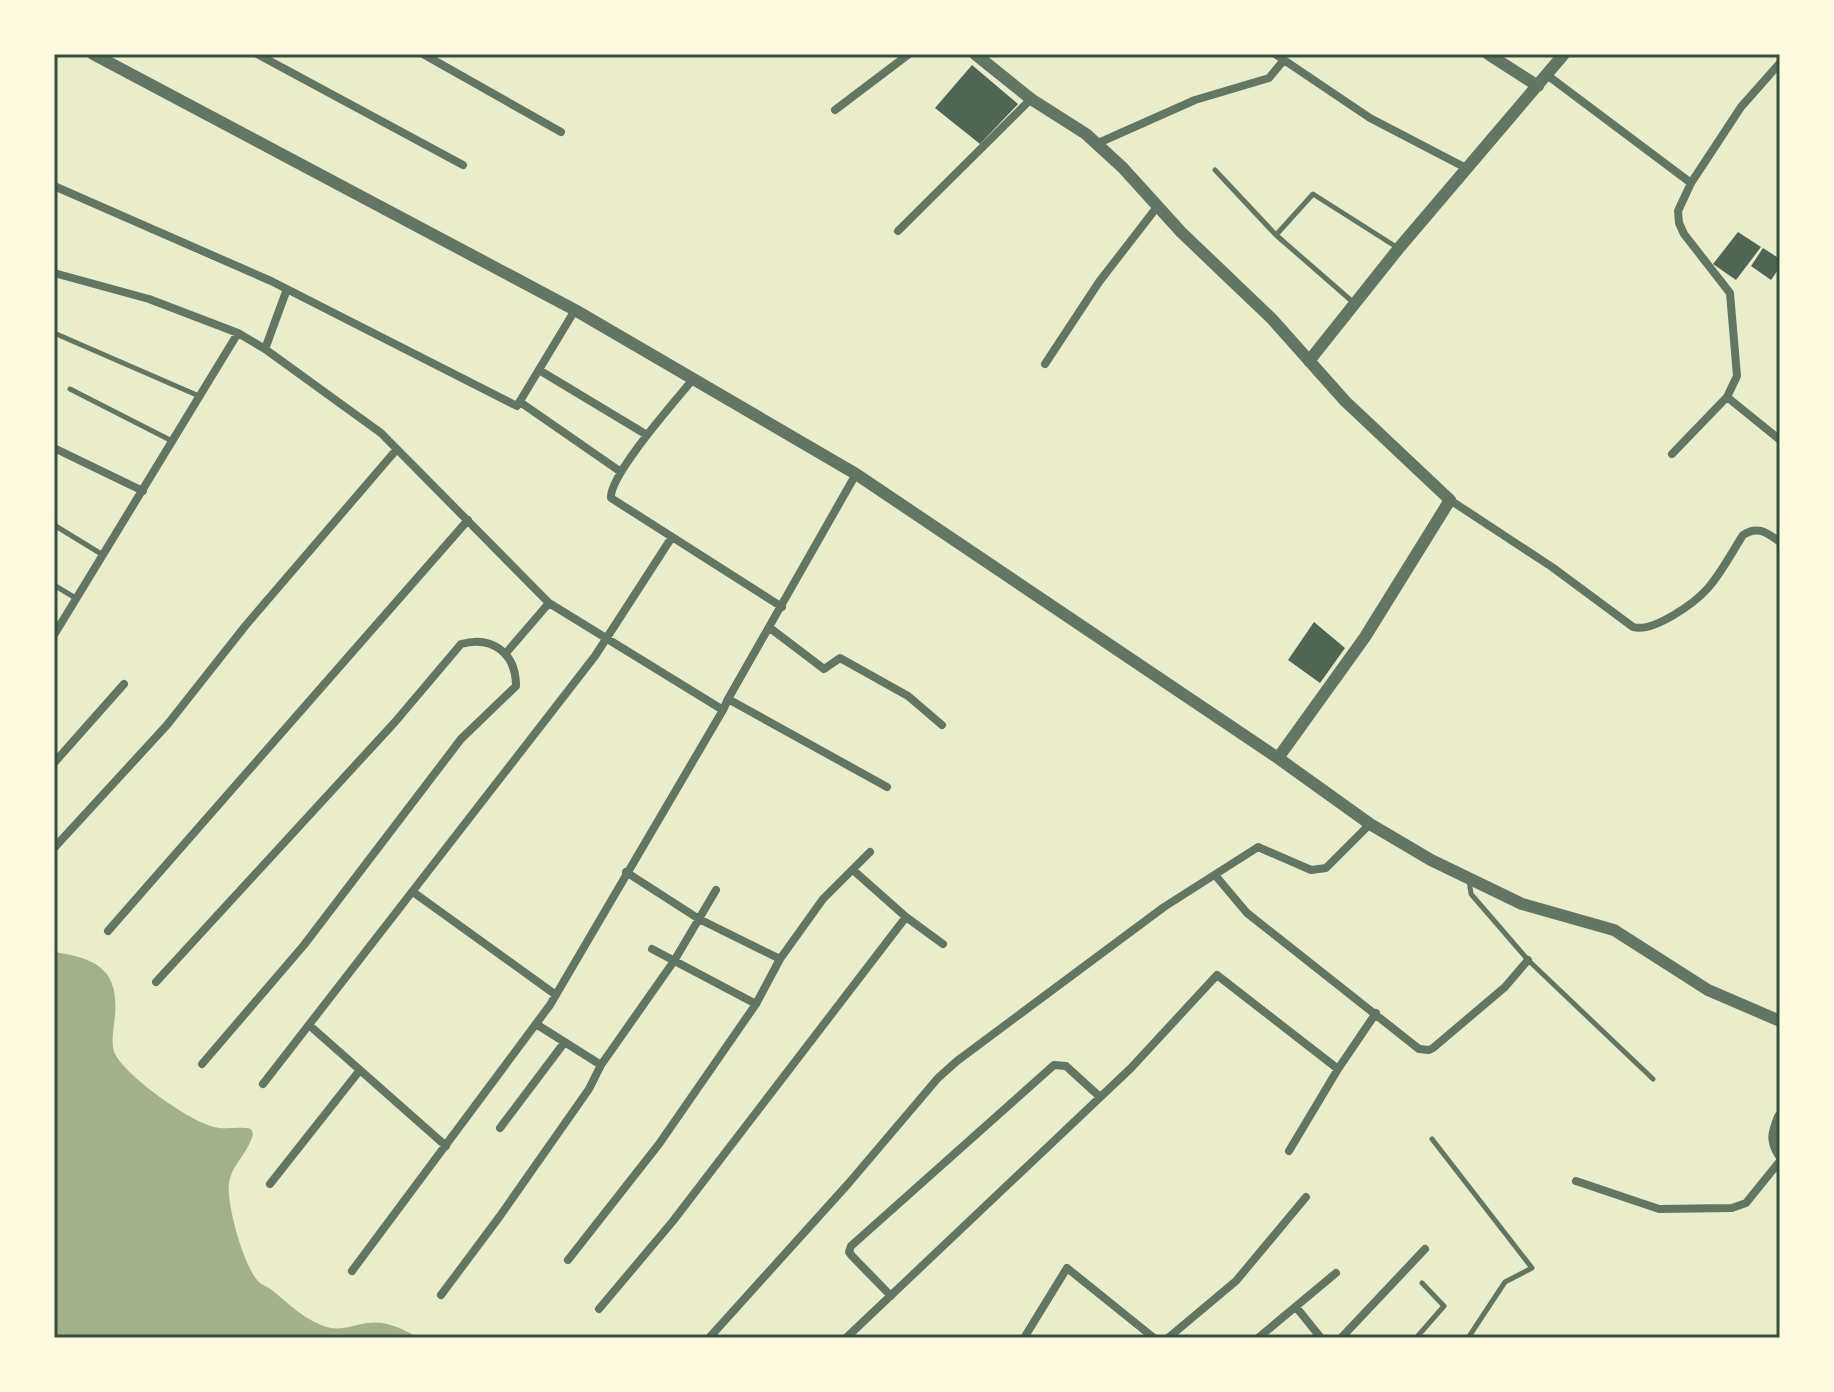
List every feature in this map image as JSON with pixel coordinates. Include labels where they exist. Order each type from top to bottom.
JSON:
[{"type":"street","points":[[93,54],[575,310],[856,474],[1278,758],[1370,824],[1469,880],[1522,904],[1614,930],[1708,990],[1780,1021]]},
{"type":"street","points":[[257,54],[463,165]]},
{"type":"street","points":[[423,54],[561,132]]},
{"type":"street","points":[[835,110],[909,54]]},
{"type":"street","points":[[975,54],[1031,99],[1086,134],[1123,168],[1157,207],[1272,319],[1345,401],[1450,500],[1552,567],[1633,627],[1642,630],[1666,619],[1708,589],[1743,535],[1751,530],[1760,529],[1780,542]]},
{"type":"street","points":[[1275,54],[1370,118],[1468,169]]},
{"type":"street","points":[[1488,54],[1538,86]]},
{"type":"street","points":[[1309,361],[1399,248],[1564,54]]},
{"type":"street","points":[[1096,144],[1195,100],[1269,78],[1284,60]]},
{"type":"street","points":[[1672,454],[1727,397],[1737,376],[1730,293],[1679,223],[1678,211],[1691,183],[1741,107],[1780,63]]},
{"type":"street","points":[[1547,75],[1691,183]]},
{"type":"street","points":[[898,231],[1031,99]]},
{"type":"street","points":[[54,186],[287,289],[517,406],[575,310]]},
{"type":"street","points":[[1045,364],[1099,282],[1157,207]]},
{"type":"street","points":[[54,273],[149,299],[238,333],[265,349],[381,433],[549,603],[723,710]]},
{"type":"street","points":[[265,349],[287,289]]},
{"type":"street","points":[[54,635],[238,333]]},
{"type":"street","points":[[539,370],[647,435]]},
{"type":"street","points":[[694,378],[621,472],[611,490],[613,500],[782,607]]},
{"type":"street","points":[[1727,397],[1780,440]]},
{"type":"street","points":[[520,402],[621,472]]},
{"type":"street","points":[[54,448],[143,491]]},
{"type":"street","points":[[54,848],[167,725],[246,625],[397,449]]},
{"type":"street","points":[[352,1271],[556,995],[723,710],[856,474]]},
{"type":"street","points":[[1278,758],[1365,637],[1450,500]]},
{"type":"street","points":[[108,931],[468,520]]},
{"type":"street","points":[[263,1084],[606,639],[672,537]]},
{"type":"street","points":[[506,653],[549,603]]},
{"type":"street","points":[[770,628],[824,669],[840,658],[908,696],[942,725]]},
{"type":"street","points":[[156,982],[395,722],[461,644],[472,641],[486,643],[506,653],[516,669],[516,686],[461,739],[304,945],[202,1064]]},
{"type":"street","points":[[54,763],[124,684]]},
{"type":"street","points":[[728,699],[887,787]]},
{"type":"street","points":[[709,1338],[848,1184],[938,1078],[1164,907],[1258,847],[1311,870],[1326,868],[1370,824]]},
{"type":"street","points":[[568,1260],[659,1144],[756,1004],[780,959],[823,899],[870,852]]},
{"type":"street","points":[[853,870],[906,917],[943,944]]},
{"type":"street","points":[[626,872],[699,919],[780,959]]},
{"type":"street","points":[[1215,875],[1247,913],[1419,1049],[1429,1050],[1505,987],[1528,960]]},
{"type":"street","points":[[441,1295],[589,1089],[601,1065],[674,961],[716,890]]},
{"type":"street","points":[[413,892],[556,995]]},
{"type":"street","points":[[599,1309],[673,1221],[906,917]]},
{"type":"street","points":[[652,949],[756,1004]]},
{"type":"street","points":[[846,1338],[1131,1068],[1217,975],[1338,1069]]},
{"type":"street","points":[[1289,1151],[1376,1013]]},
{"type":"street","points":[[536,1024],[601,1065]]},
{"type":"street","points":[[309,1025],[446,1146]]},
{"type":"street","points":[[500,1128],[564,1043]]},
{"type":"street","points":[[891,1296],[852,1256],[849,1252],[851,1246],[1054,1065],[1066,1066],[1100,1097]]},
{"type":"street","points":[[270,1184],[360,1070]]},
{"type":"street","points":[[1780,1117],[1773,1134],[1780,1154]]},
{"type":"street","points":[[1576,1181],[1659,1209],[1732,1208],[1746,1203],[1780,1161]]},
{"type":"street","points":[[1168,1338],[1236,1281],[1306,1197]]},
{"type":"street","points":[[1341,1338],[1425,1249]]},
{"type":"street","points":[[1024,1338],[1067,1268],[1154,1338]]},
{"type":"street","points":[[1258,1338],[1336,1273]]},
{"type":"street","points":[[1296,1307],[1321,1338]]},
{"type":"lane","points":[[1215,170],[1276,235],[1355,304]]},
{"type":"lane","points":[[1276,235],[1313,194],[1399,248]]},
{"type":"lane","points":[[54,333],[200,396]]},
{"type":"lane","points":[[70,389],[173,441]]},
{"type":"lane","points":[[54,525],[104,556]]},
{"type":"lane","points":[[54,585],[78,599]]},
{"type":"lane","points":[[1469,880],[1471,894],[1528,960],[1653,1079]]},
{"type":"lane","points":[[1432,1139],[1532,1268],[1505,1282],[1468,1338]]},
{"type":"lane","points":[[1416,1338],[1444,1306],[1422,1283]]},
{"type":"shaded area","points":[[54,952],[96,964],[111,981],[115,1007],[114,1051],[132,1074],[160,1097],[203,1123],[219,1128],[251,1129],[251,1140],[233,1170],[229,1192],[242,1250],[259,1282],[305,1317],[322,1325],[340,1328],[381,1323],[419,1338],[54,1338]]},
{"type":"building","points":[[972,65],[1018,104],[980,144],[935,108]]},
{"type":"building","points":[[1738,232],[1761,247],[1736,280],[1713,264]]},
{"type":"building","points":[[1763,248],[1780,259],[1780,267],[1771,280],[1751,266]]},
{"type":"building","points":[[1314,622],[1345,648],[1320,683],[1288,660]]}]
